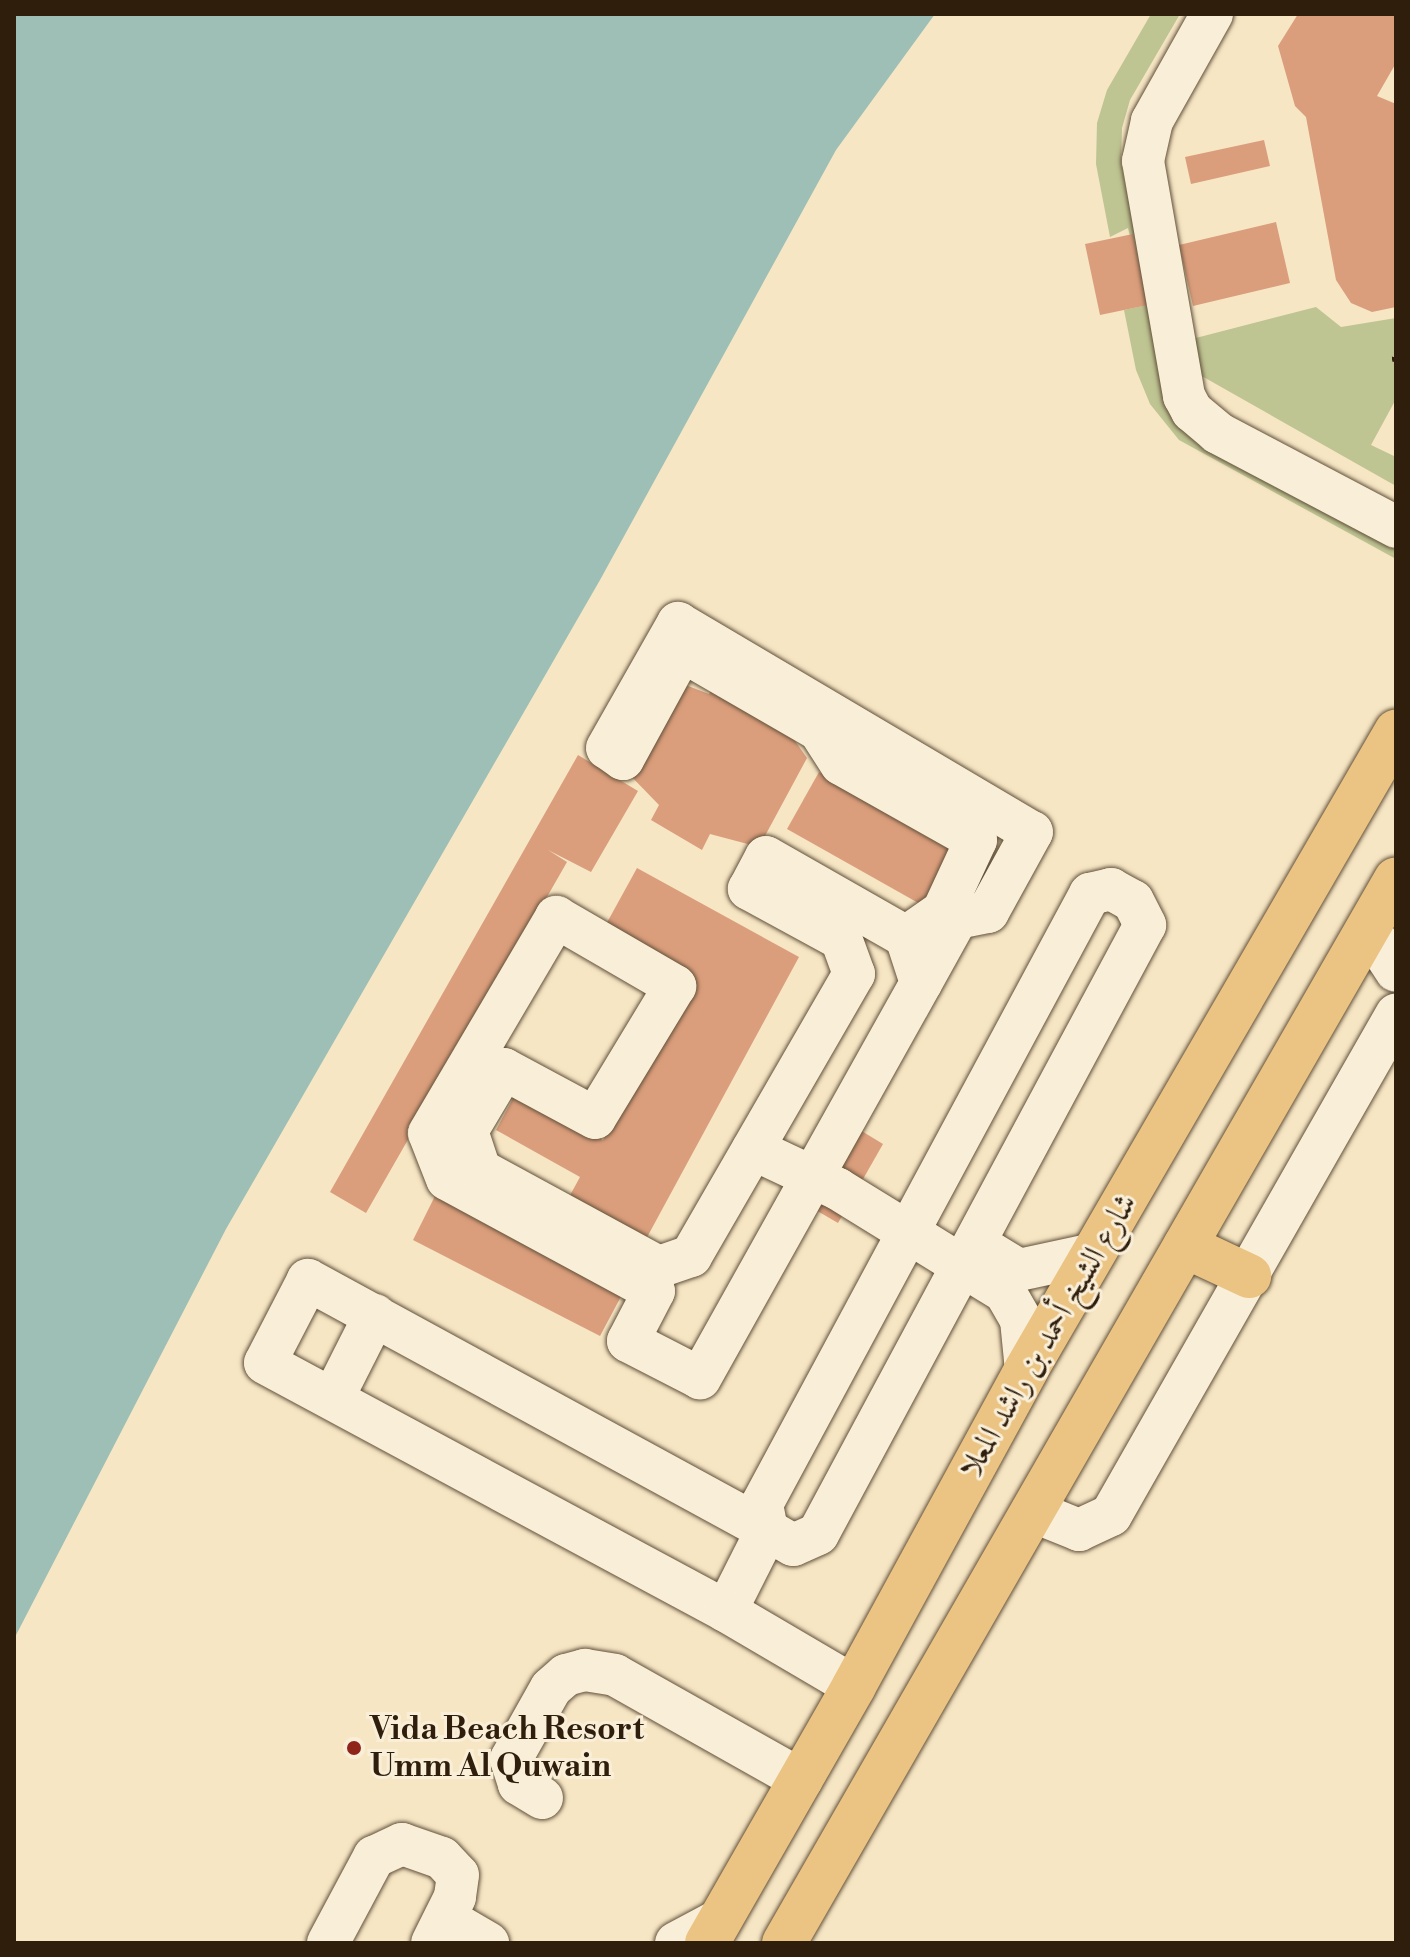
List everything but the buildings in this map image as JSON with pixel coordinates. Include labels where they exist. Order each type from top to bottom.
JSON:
[{"type":"main road","name":"شارع الشيخ أحمد بن راشد المعلا","points":[[714,1931],[854,1686],[1026,1370],[1396,732]]},
{"type":"main road","points":[[784,1943],[1396,879]]},
{"type":"main road","points":[[1185,1246],[1249,1276]]},
{"type":"street","points":[[1212,14],[1152,121],[1143,161],[1184,396],[1192,411],[1218,433],[1396,527]]},
{"type":"street","points":[[906,937],[943,911],[976,840],[841,764],[819,730],[682,651],[623,759],[607,748],[678,623],[1032,832],[988,912],[957,918],[921,983],[833,1171],[700,1378],[628,1341],[654,1291],[447,1179],[429,1133],[556,917],[675,986],[595,1118],[504,1069],[467,1131],[480,1170],[659,1267],[691,1256],[854,974],[841,939],[749,889],[766,857],[906,937],[921,983]]},
{"type":"street","points":[[726,1611],[767,1530],[762,1504],[917,1222],[1090,894],[1111,889],[1133,901],[1145,925],[818,1534],[793,1545],[767,1530],[375,1315],[308,1280],[265,1363],[726,1611],[854,1686]]},
{"type":"street","points":[[1368,928],[1396,971]]},
{"type":"street","points":[[1032,1511],[1079,1530],[1111,1515],[1396,1015]]},
{"type":"street","points":[[761,1135],[833,1171],[970,1255],[1005,1292],[1021,1320],[1026,1370]]},
{"type":"street","points":[[970,1255],[1019,1270],[1093,1254]]},
{"type":"street","points":[[333,1398],[375,1315]]},
{"type":"street","points":[[542,1798],[519,1784],[511,1759],[551,1688],[566,1675],[585,1670],[615,1675],[801,1780]]},
{"type":"street","points":[[328,1943],[374,1857],[392,1846],[421,1848],[455,1868],[460,1883],[438,1930],[488,1943]]},
{"type":"street","points":[[676,1943],[714,1931]]},
{"type":"green space","points":[[1151,14],[1180,14],[1130,100],[1122,128],[1121,162],[1160,363],[1172,391],[1396,531],[1396,559],[1179,440],[1150,404],[1136,370],[1124,310],[1147,305],[1128,228],[1110,237],[1096,164],[1097,123],[1107,90]]},
{"type":"green space","points":[[1316,307],[1341,327],[1396,318],[1396,399],[1371,445],[1396,457],[1396,486],[1200,375],[1192,339]]},
{"type":"water","points":[[14,14],[935,14],[836,150],[600,580],[226,1229],[14,1639]]},
{"type":"place","name":"Vida Beach Resort Umm Al Quwain","points":[[354,1748]]}]
